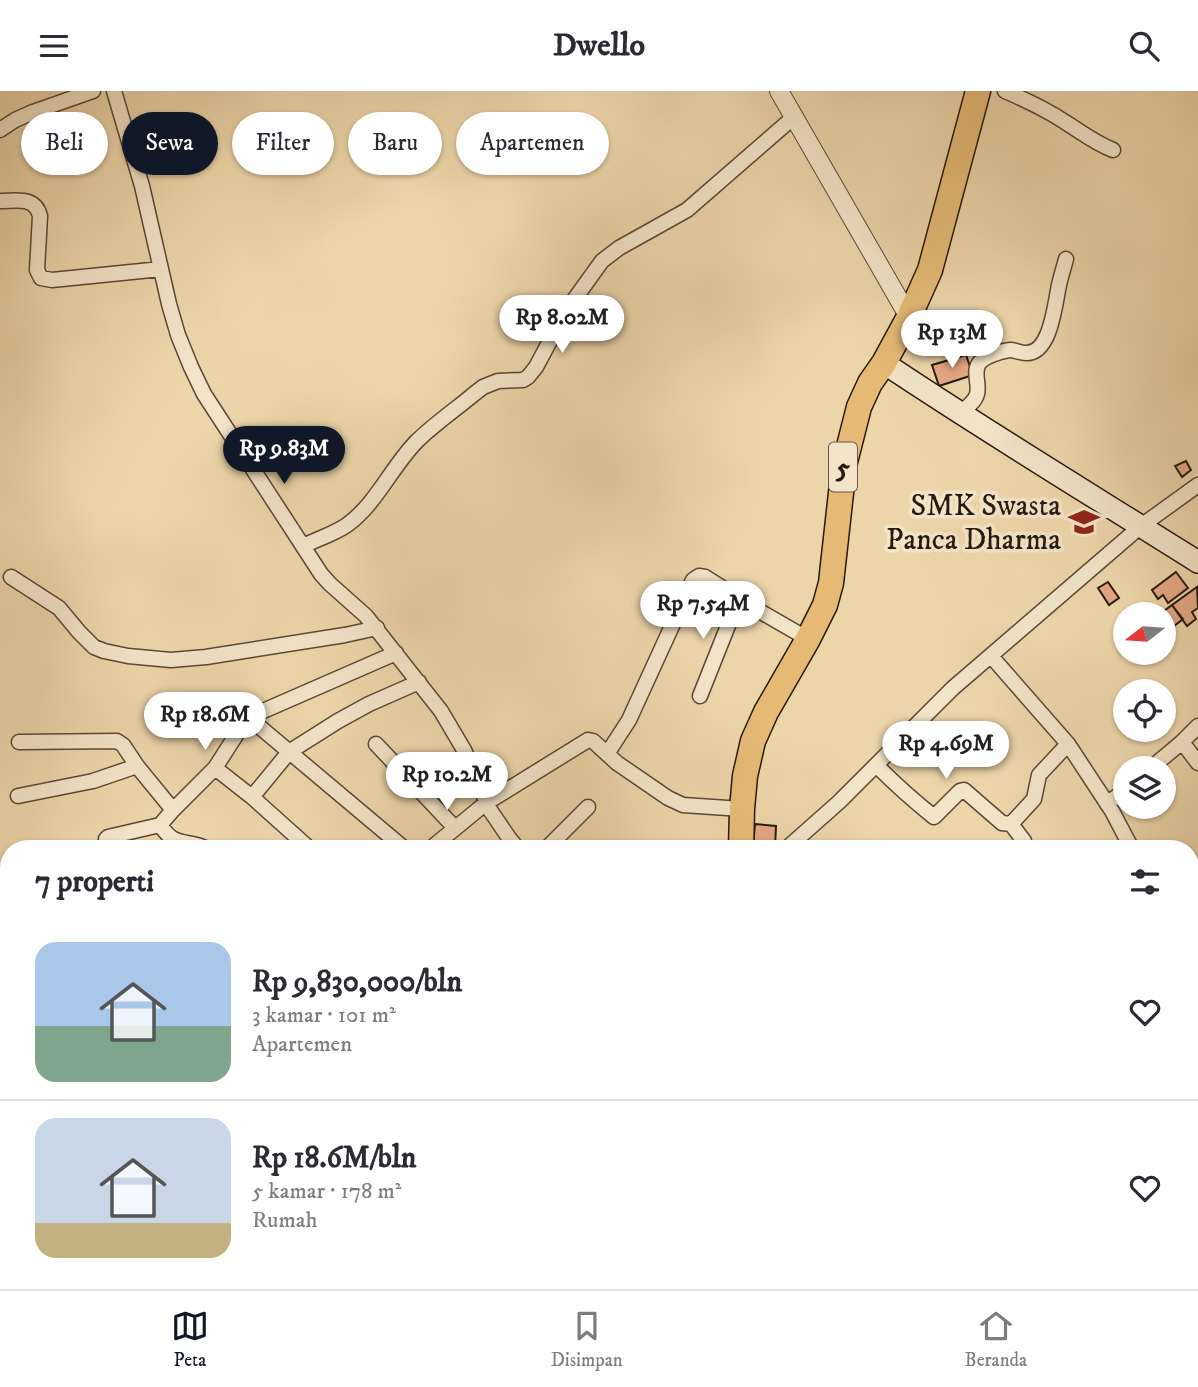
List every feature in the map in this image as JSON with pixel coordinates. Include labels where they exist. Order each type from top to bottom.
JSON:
[{"type":"highway","name":"5","points":[[741,840],[745,776],[753,741],[825,605],[831,583],[844,466],[851,433],[870,383],[909,317],[930,270],[978,91]]},
{"type":"main road","points":[[884,363],[960,414],[1198,562]]},
{"type":"street","points":[[0,130],[33,111],[93,91]]},
{"type":"street","points":[[114,91],[142,186],[178,335],[204,394],[321,574],[377,628],[453,729],[486,803],[511,840]]},
{"type":"street","points":[[779,91],[909,317]]},
{"type":"street","points":[[1005,91],[1065,121],[1102,146],[1114,150]]},
{"type":"street","points":[[303,545],[343,527],[358,515],[417,441],[474,394],[491,383],[523,380],[528,377],[566,311],[602,261],[619,248],[687,210],[794,116]]},
{"type":"street","points":[[0,201],[27,201],[38,210],[37,270],[44,280],[161,269]]},
{"type":"street","points":[[960,414],[977,394],[977,367],[980,361],[1008,350],[1030,353],[1041,346],[1050,326],[1066,259]]},
{"type":"street","points":[[796,840],[839,802],[953,688],[1141,526],[1198,485]]},
{"type":"street","points":[[607,754],[629,720],[694,580],[699,576],[705,577],[808,639]]},
{"type":"street","points":[[12,577],[59,608],[94,647],[128,656],[172,660],[206,657],[377,628]]},
{"type":"street","points":[[700,696],[738,598]]},
{"type":"street","points":[[106,840],[108,837],[160,825],[215,768],[249,718],[396,653]]},
{"type":"street","points":[[991,656],[1068,744],[1127,840]]},
{"type":"street","points":[[252,797],[289,752],[369,704],[419,682]]},
{"type":"street","points":[[249,718],[394,840]]},
{"type":"street","points":[[1165,756],[1198,726]]},
{"type":"street","points":[[441,840],[486,803],[586,740],[593,741],[617,763],[667,798],[682,805],[742,809]]},
{"type":"street","points":[[19,742],[117,741],[123,745],[137,767],[173,810]]},
{"type":"street","points":[[1182,742],[1198,763]]},
{"type":"street","points":[[376,744],[455,828]]},
{"type":"street","points":[[1011,824],[1034,799],[1039,775],[1068,744]]},
{"type":"street","points":[[876,765],[909,798],[934,817],[964,790],[1002,823],[1011,824],[1023,840]]},
{"type":"street","points":[[18,796],[93,781],[137,767]]},
{"type":"street","points":[[215,768],[300,840]]},
{"type":"street","points":[[1107,804],[1113,799]]},
{"type":"street","points":[[555,840],[588,807]]},
{"type":"street","points":[[160,825],[176,840]]},
{"type":"building","points":[[966,355],[973,375],[939,386],[932,365]]},
{"type":"building","points":[[1186,461],[1191,470],[1182,477],[1175,466]]},
{"type":"building","points":[[1176,572],[1188,588],[1169,602],[1163,595],[1158,599],[1152,590]]},
{"type":"building","points":[[1108,582],[1119,598],[1109,605],[1098,588]]},
{"type":"building","points":[[1197,587],[1198,608],[1192,612],[1196,619],[1187,626],[1176,611],[1176,602]]},
{"type":"building","points":[[1176,610],[1183,619],[1176,625]]},
{"type":"building","points":[[755,824],[776,826],[775,840],[754,840]]},
{"type":"place","name":"SMK Swasta Panca Dharma","points":[[1084,522]]}]
